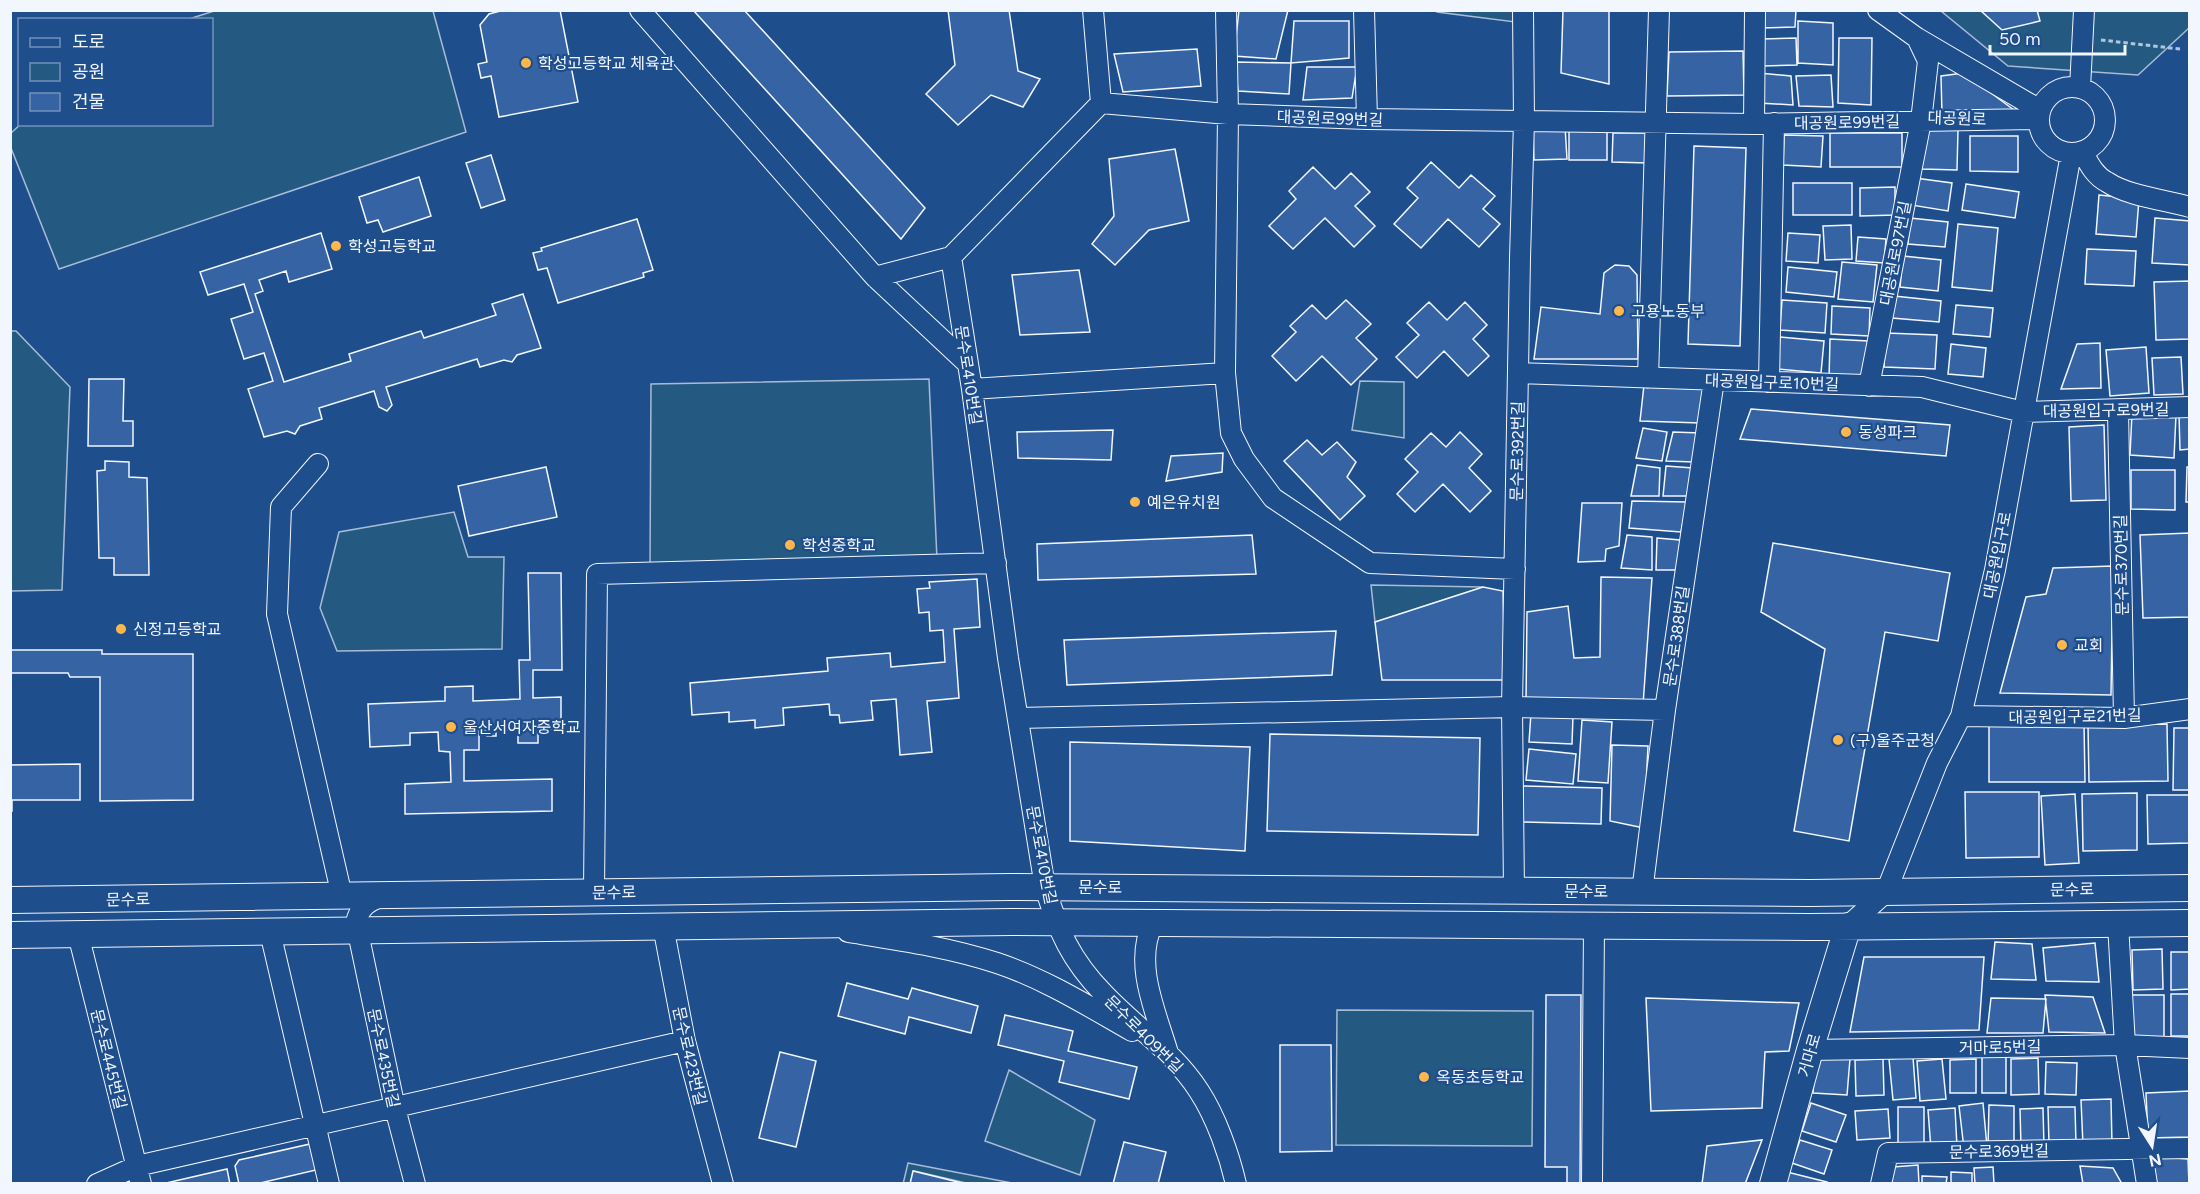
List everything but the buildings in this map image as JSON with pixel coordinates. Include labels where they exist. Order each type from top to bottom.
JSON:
[{"type":"main road","name":"문수로","points":[[10,900],[1045,887],[1886,892],[2190,888]]},
{"type":"main road","points":[[197,933],[229,928],[242,916],[240,908],[232,903],[199,898]]},
{"type":"main road","name":"문수로","points":[[10,935],[1055,922],[1848,926],[2190,923]]},
{"type":"main road","name":"거마로","points":[[1773,1184],[1810,1050],[1848,926]]},
{"type":"street","points":[[640,10],[875,277],[968,364]]},
{"type":"street","points":[[875,277],[951,257],[1101,103],[1093,10]]},
{"type":"street","points":[[1226,10],[1228,114],[1225,373],[1231,433],[1244,459],[1273,498],[1370,563],[1515,569]]},
{"type":"street","points":[[1364,10],[1367,119]]},
{"type":"street","name":"문수로392번길","points":[[1514,891],[1512,707],[1524,121],[1523,10]]},
{"type":"street","points":[[1648,378],[1659,10]]},
{"type":"street","points":[[1754,124],[1755,10]]},
{"type":"street","points":[[1878,10],[1917,38],[2039,115]]},
{"type":"street","points":[[2080,88],[2084,10]]},
{"type":"street","name":"대공원로","points":[[1917,38],[1928,61],[1921,120],[2039,115]]},
{"type":"street","points":[[2080,88],[2090,92],[2104,108],[2105,129],[2093,147],[2077,153],[2051,147],[2044,139],[2040,129],[2039,115],[2051,94],[2060,89],[2080,88]]},
{"type":"street","name":"대공원로99번길","points":[[1101,103],[1228,114],[1367,119],[1754,124],[1921,120]]},
{"type":"street","name":"대공원로97번길","points":[[1869,386],[1921,120]]},
{"type":"street","name":"대공원로99번길","points":[[1769,382],[1774,123]]},
{"type":"street","points":[[2077,153],[2106,182],[2123,190],[2190,207]]},
{"type":"street","name":"대공원입구로","points":[[1848,926],[1886,892],[1936,763],[1961,716],[1995,570],[2023,412],[2077,153]]},
{"type":"street","name":"문수로410번길","points":[[951,257],[1018,718],[1045,887],[1055,922]]},
{"type":"street","points":[[972,389],[1225,373]]},
{"type":"street","name":"대공원입구로10번길","points":[[1518,374],[1922,387],[2023,412]]},
{"type":"street","name":"문수로388번길","points":[[1642,891],[1665,710],[1714,380]]},
{"type":"street","name":"대공원입구로9번길","points":[[2023,412],[2190,408]]},
{"type":"street","name":"문수로370번길","points":[[2118,411],[2124,718]]},
{"type":"street","points":[[318,464],[281,507],[277,614],[342,896]]},
{"type":"street","points":[[594,892],[597,574],[996,563]]},
{"type":"street","points":[[1018,718],[1512,707],[1665,710]]},
{"type":"street","name":"대공원입구로21번길","points":[[1961,716],[2124,718],[2190,709]]},
{"type":"street","points":[[357,931],[357,918],[362,907],[386,895]]},
{"type":"street","name":"문수로409번길","points":[[1055,922],[1076,961],[1103,993],[1168,1053],[1199,1091],[1228,1152],[1236,1184]]},
{"type":"street","points":[[1153,922],[1146,941],[1146,972],[1168,1053]]},
{"type":"street","points":[[800,924],[927,946],[997,963],[1069,995],[1168,1053]]},
{"type":"street","points":[[2118,924],[2124,1045],[2147,1184]]},
{"type":"street","points":[[1592,1184],[1594,925]]},
{"type":"street","name":"문수로423번길","points":[[663,926],[685,1041],[723,1184]]},
{"type":"street","name":"문수로435번길","points":[[357,931],[395,1108],[415,1184]]},
{"type":"street","points":[[270,932],[328,1184]]},
{"type":"street","name":"문수로445번길","points":[[78,934],[139,1175]]},
{"type":"street","points":[[97,1184],[139,1175],[316,1126],[685,1041]]},
{"type":"street","name":"거마로5번길","points":[[1810,1050],[2124,1045],[2190,1047]]},
{"type":"street","name":"문수로369번길","points":[[1881,1184],[1888,1153],[2190,1148]]},
{"type":"path","points":[[2082,38],[2180,49]]},
{"type":"green space","points":[[1437,10],[1523,11],[1523,23],[1437,12]]},
{"type":"green space","points":[[214,11],[433,11],[466,132],[59,269],[11,148],[11,133],[19,126],[213,126],[213,18],[192,18]]},
{"type":"green space","points":[[1941,11],[2189,11],[2189,28],[2138,75],[2008,66]]},
{"type":"green space","points":[[11,331],[16,331],[70,387],[62,590],[11,591]]},
{"type":"green space","points":[[929,379],[937,560],[650,567],[651,384]]},
{"type":"green space","points":[[1360,381],[1404,382],[1404,438],[1352,430]]},
{"type":"green space","points":[[454,512],[468,557],[504,557],[502,649],[337,651],[320,608],[339,532]]},
{"type":"green space","points":[[1371,585],[1483,587],[1375,622]]},
{"type":"green space","points":[[1337,1010],[1533,1011],[1532,1146],[1336,1145]]},
{"type":"green space","points":[[1009,1070],[1095,1120],[1080,1175],[985,1141]]},
{"type":"green space","points":[[908,1163],[1012,1183],[966,1183],[914,1171],[910,1183],[903,1184]]},
{"type":"place","name":"학성고등학교 체육관","points":[[526,63]]},
{"type":"place","name":"학성고등학교","points":[[336,246]]},
{"type":"place","name":"고용노동부","points":[[1619,311]]},
{"type":"place","name":"동성파크","points":[[1846,432]]},
{"type":"place","name":"예은유치원","points":[[1135,502]]},
{"type":"place","name":"학성중학교","points":[[790,545]]},
{"type":"place","name":"신정고등학교","points":[[121,629]]},
{"type":"place","name":"교회","points":[[2062,645]]},
{"type":"place","name":"울산서여자중학교","points":[[451,727]]},
{"type":"place","name":"(구)울주군청","points":[[1838,740]]},
{"type":"place","name":"옥동초등학교","points":[[1424,1077]]}]
